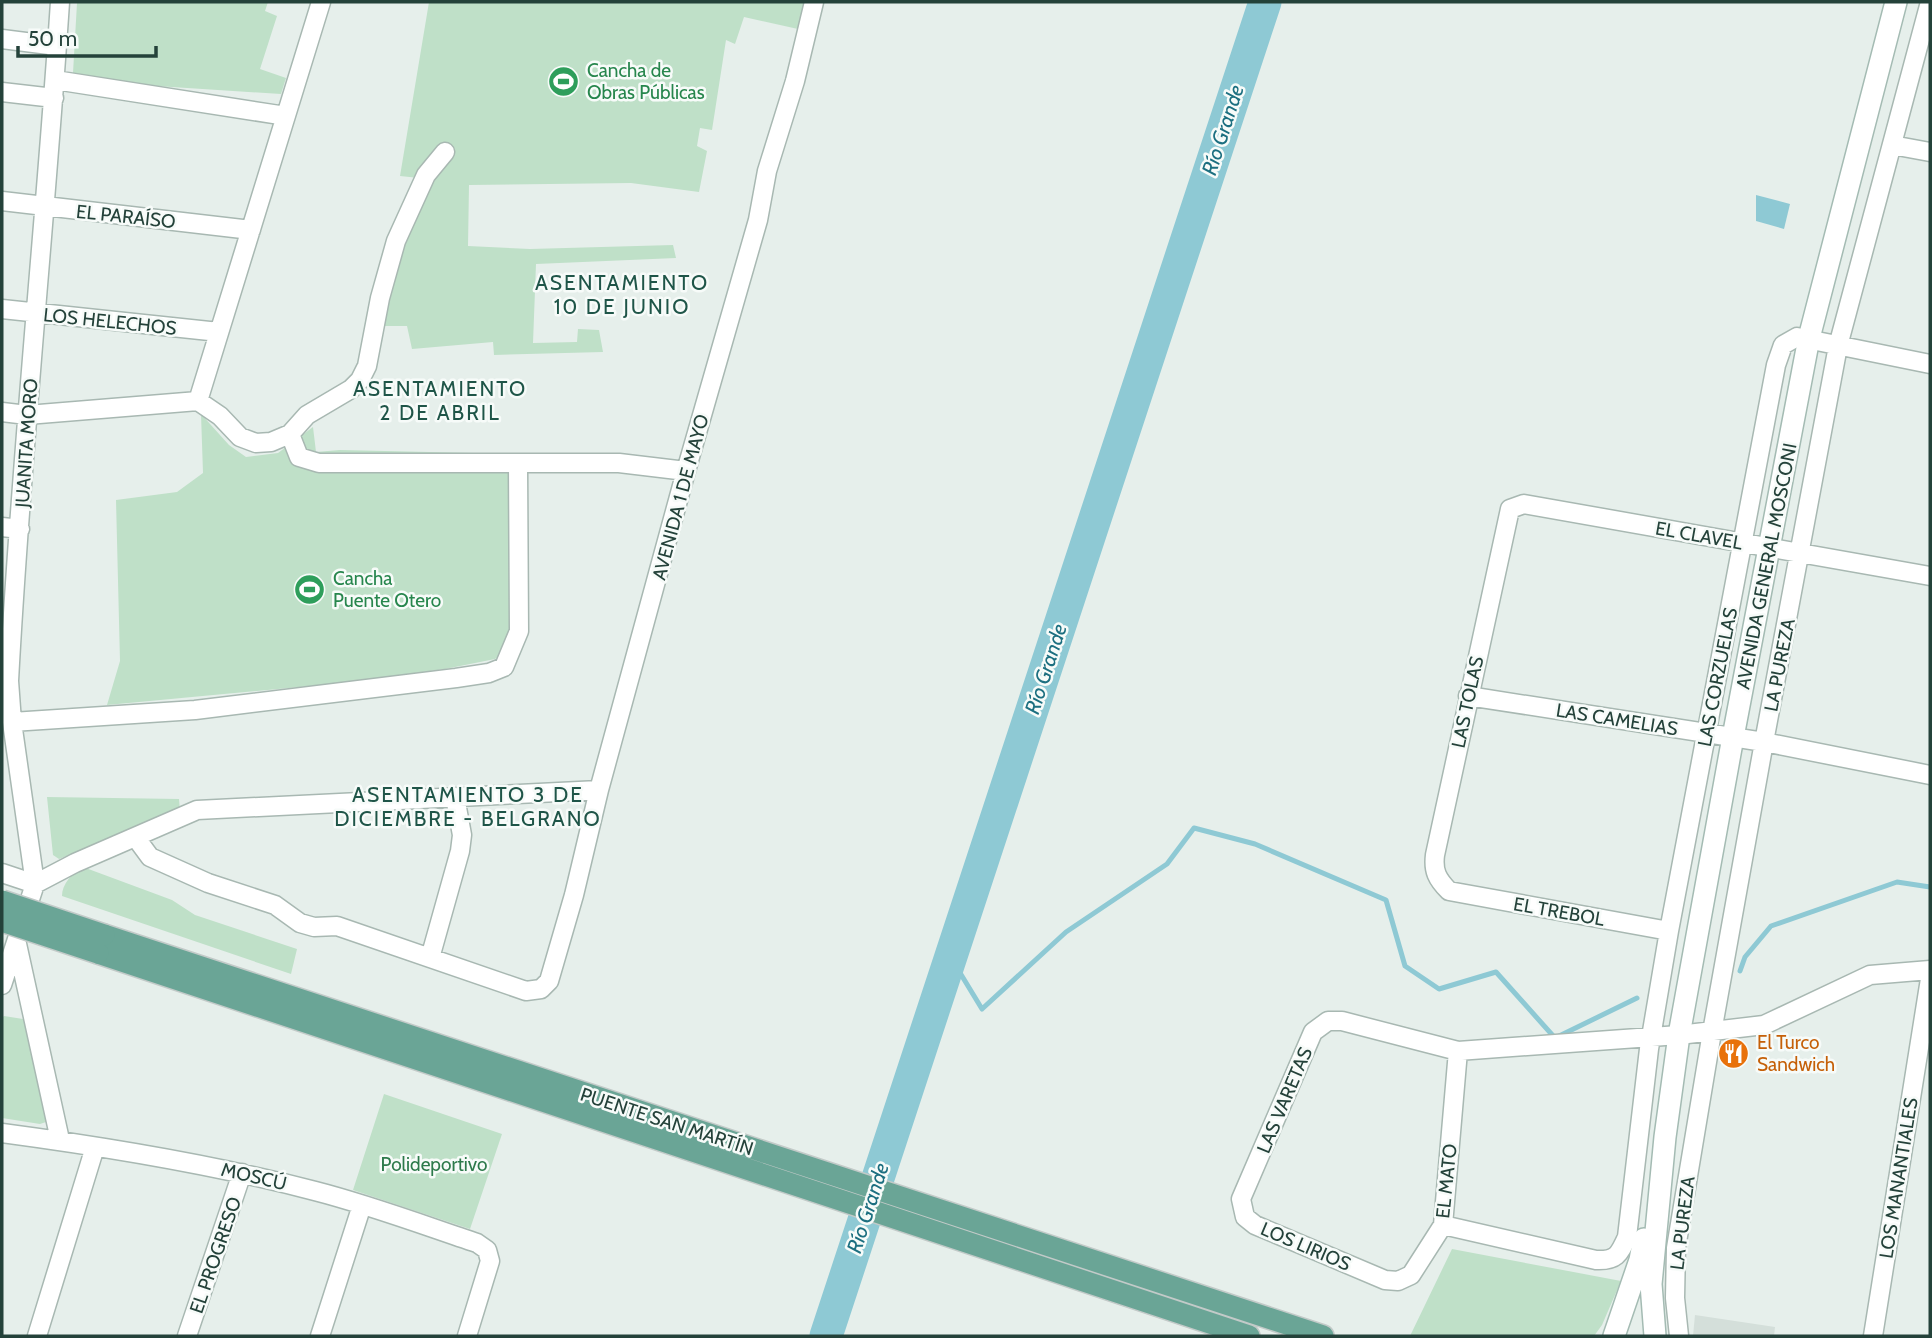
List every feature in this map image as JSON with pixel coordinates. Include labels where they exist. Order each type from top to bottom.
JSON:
[{"type":"main road","name":"AVENIDA GENERAL MOSCONI","points":[[1665,1138],[1679,1035],[1809,338],[1896,2]]},
{"type":"main road","points":[[2,901],[101,944]]},
{"type":"main road","points":[[2,921],[101,944]]},
{"type":"main road","name":"PUENTE SAN MARTÍN","points":[[101,944],[551,1094],[1249,1336]]},
{"type":"main road","name":"PUENTE SAN MARTÍN","points":[[551,1094],[1323,1336]]},
{"type":"main road","points":[[1614,1336],[1640,1260],[1665,1138]]},
{"type":"main road","points":[[1655,1336],[1651,1284],[1665,1138]]},
{"type":"street","name":"JUANITA MORO","points":[[35,884],[9,756],[12,722],[7,631],[11,528],[27,415],[46,207],[60,2]]},
{"type":"street","points":[[198,401],[321,2]]},
{"type":"street","name":"AVENIDA 1 DE MAYO","points":[[430,958],[526,990],[541,989],[549,981],[686,471],[758,220],[767,171],[814,2]]},
{"type":"street","name":"LA PUREZA","points":[[1679,1336],[1675,1297],[1676,1248],[1764,742],[1838,346],[1930,2]]},
{"type":"street","points":[[2,39],[57,46]]},
{"type":"street","points":[[2,92],[54,89],[286,116]]},
{"type":"street","points":[[1892,145],[1930,152]]},
{"type":"street","points":[[2,412],[27,415],[198,401],[219,416],[240,437],[256,443],[271,442],[290,434],[307,415],[351,389],[360,380],[367,366],[380,298],[396,241],[426,174],[445,152]]},
{"type":"street","name":"EL PARAÍSO","points":[[2,201],[251,230]]},
{"type":"street","name":"LOS HELECHOS","points":[[2,310],[219,332]]},
{"type":"street","name":"LAS CORZUELAS","points":[[1443,1225],[1596,1260],[1609,1260],[1620,1253],[1627,1237],[1651,1038],[1669,931],[1776,365],[1783,345],[1797,337],[1809,338]]},
{"type":"street","points":[[1809,338],[1930,365]]},
{"type":"street","points":[[290,434],[299,457],[319,463],[618,464],[686,471]]},
{"type":"street","points":[[12,722],[195,710],[456,678],[489,673],[504,667],[519,631],[518,463]]},
{"type":"street","name":"EL CLAVEL","points":[[1510,509],[1524,504],[1930,576]]},
{"type":"street","name":"LAS TOLAS","points":[[1449,891],[1438,881],[1434,868],[1468,695],[1510,509]]},
{"type":"street","name":"LAS CAMELIAS","points":[[1468,695],[1764,742],[1930,775]]},
{"type":"street","points":[[2,985],[35,884],[75,863],[197,810],[340,805],[599,790]]},
{"type":"street","points":[[136,838],[150,857],[208,883],[275,905],[300,923],[314,927],[337,926],[430,958],[460,851],[462,835],[455,797]]},
{"type":"street","points":[[2,873],[35,884]]},
{"type":"street","name":"EL TREBOL","points":[[1449,891],[1669,931]]},
{"type":"street","points":[[17,944],[60,1140]]},
{"type":"street","points":[[1458,1051],[1651,1038],[1764,1025],[1870,975],[1930,970]]},
{"type":"street","name":"LOS MANANTIALES","points":[[1873,1336],[1930,979]]},
{"type":"street","name":"LAS VARETAS","points":[[1241,1199],[1313,1032],[1328,1021],[1342,1021],[1458,1051]]},
{"type":"street","name":"EL MATO","points":[[1385,1279],[1398,1281],[1411,1275],[1443,1225],[1458,1051]]},
{"type":"street","name":"MOSCÚ","points":[[2,1133],[60,1140],[242,1173],[362,1205],[477,1242],[487,1250],[490,1261],[467,1336]]},
{"type":"street","points":[[37,1336],[95,1147]]},
{"type":"street","name":"EL PROGRESO","points":[[187,1336],[242,1173]]},
{"type":"street","name":"LOS LIRIOS","points":[[1241,1199],[1245,1217],[1255,1225],[1385,1279]]},
{"type":"street","points":[[320,1336],[362,1205]]},
{"type":"shaded area","points":[[1695,1315],[1775,1327],[1774,1336],[1693,1336]]},
{"type":"green space","points":[[268,2],[265,11],[277,16],[260,69],[286,78],[281,94],[80,81],[73,73],[77,3]]},
{"type":"green space","points":[[429,2],[806,2],[798,29],[744,17],[735,44],[726,40],[712,130],[700,128],[697,146],[707,151],[699,192],[631,183],[469,185],[468,246],[530,249],[673,245],[676,258],[536,264],[533,343],[577,342],[578,329],[599,330],[603,352],[494,355],[493,342],[412,349],[407,326],[380,326],[419,178],[400,176]]},
{"type":"green space","points":[[201,414],[229,445],[246,457],[278,453],[313,427],[316,452],[340,450],[474,453],[526,458],[517,642],[495,659],[445,669],[342,683],[107,705],[120,661],[116,500],[177,492],[203,473]]},
{"type":"green space","points":[[47,797],[179,799],[180,811],[59,859],[53,855]]},
{"type":"green space","points":[[83,867],[172,900],[195,915],[297,949],[291,974],[62,896],[68,879]]},
{"type":"green space","points":[[4,1016],[23,1019],[30,1026],[47,1109],[46,1122],[40,1124],[2,1118]]},
{"type":"green space","name":"Polideportivo","points":[[384,1094],[502,1134],[470,1229],[353,1190]]},
{"type":"green space","points":[[1452,1249],[1621,1281],[1602,1325],[1594,1336],[1410,1336]]},
{"type":"water","points":[[1756,195],[1790,204],[1784,229],[1756,221]]},
{"type":"waterway","name":"Río Grande","points":[[826,1336],[1265,2]]},
{"type":"waterway","points":[[951,958],[982,1009],[1066,932],[1167,864],[1194,828],[1255,844],[1386,900],[1405,966],[1439,989],[1496,972],[1555,1038],[1637,998]]},
{"type":"waterway","points":[[1740,971],[1745,957],[1771,926],[1897,882],[1930,887]]},
{"type":"place","name":"Cancha de Obras Públicas","points":[[564,81]]},
{"type":"place","name":"Cancha Puente Otero","points":[[310,589]]},
{"type":"place","name":"El Turco Sandwich","points":[[1734,1053]]},
{"type":"district","name":"ASENTAMIENTO 10 DE JUNIO","points":[[622,295]]},
{"type":"district","name":"ASENTAMIENTO 2 DE ABRIL","points":[[440,401]]},
{"type":"district","name":"ASENTAMIENTO 3 DE DICIEMBRE - BELGRANO","points":[[468,807]]}]
